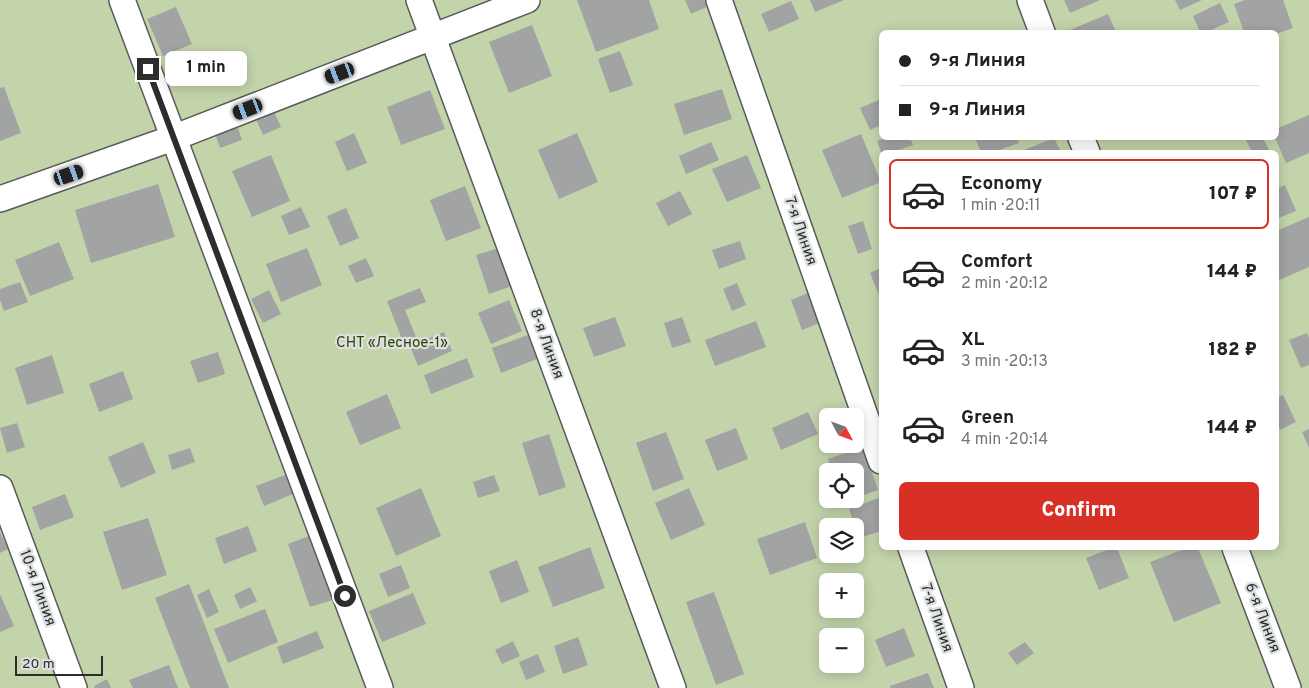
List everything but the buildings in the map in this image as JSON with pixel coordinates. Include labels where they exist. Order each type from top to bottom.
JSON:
[{"type":"street","points":[[122,0],[380,688]]},
{"type":"street","name":"8-я Линия","points":[[419,0],[674,688]]},
{"type":"street","points":[[0,200],[174,138],[527,0]]},
{"type":"street","name":"7-я Линия","points":[[719,0],[879,455]]},
{"type":"street","points":[[1030,0],[1041,30]]},
{"type":"street","name":"10-я Линия","points":[[0,488],[74,688]]},
{"type":"street","name":"7-я Линия","points":[[913,550],[961,688]]},
{"type":"street","name":"6-я Линия","points":[[1236,550],[1288,688]]},
{"type":"green space","name":"СНТ «Лесное-1»","points":[[0,0],[1309,0],[1309,688],[0,688]]},
{"type":"route","points":[[148,69],[345,596]]}]
